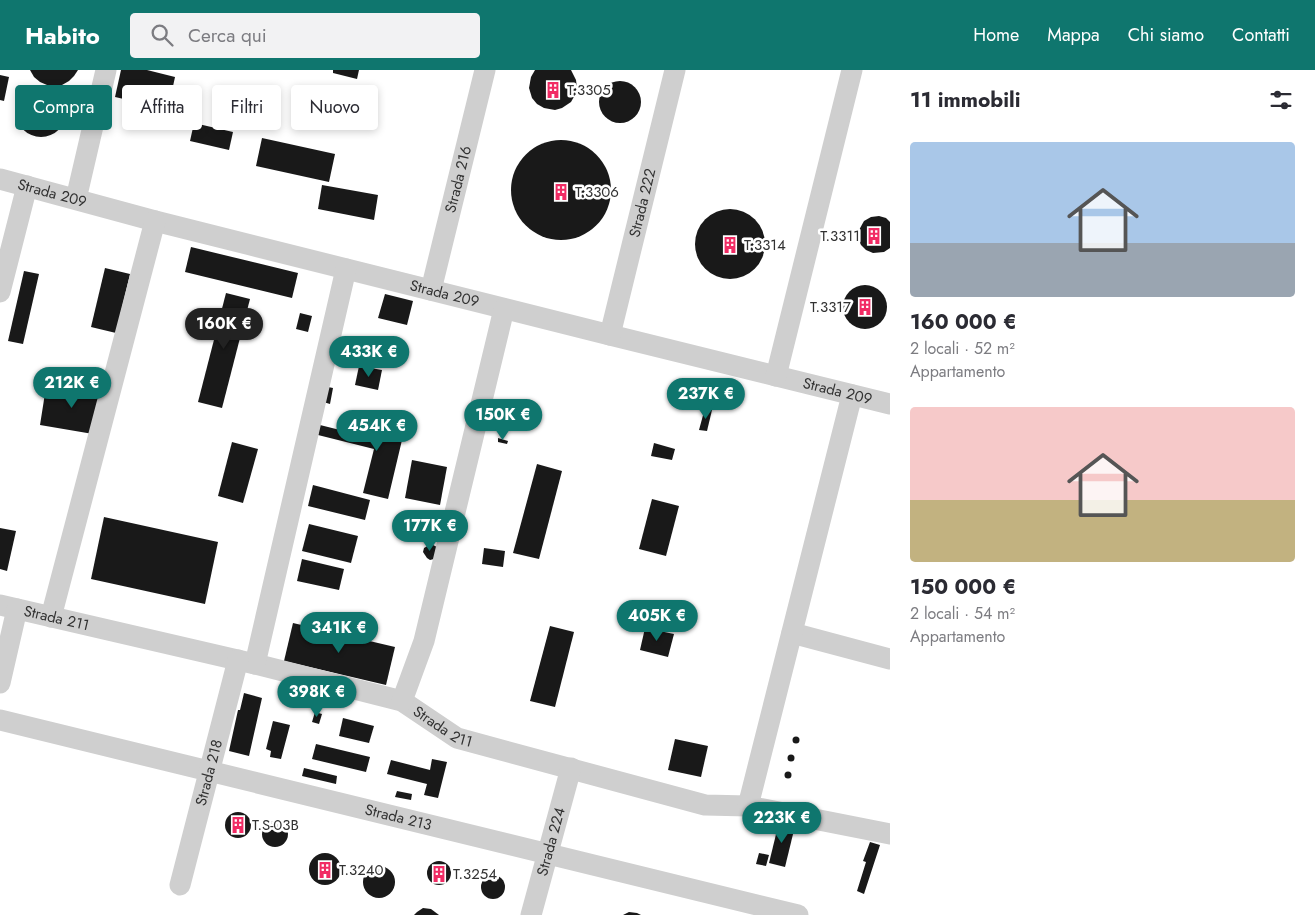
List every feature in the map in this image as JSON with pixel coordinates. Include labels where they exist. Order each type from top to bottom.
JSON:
[{"type":"lane","points":[[76,199],[106,70]]},
{"type":"lane","name":"Strada 216","points":[[431,290],[485,70]]},
{"type":"lane","name":"Strada 222","points":[[610,336],[675,70]]},
{"type":"lane","points":[[776,376],[852,70]]},
{"type":"lane","name":"Strada 209","points":[[0,179],[155,221],[610,336],[890,404]]},
{"type":"lane","points":[[0,292],[27,186]]},
{"type":"lane","points":[[51,617],[155,221]]},
{"type":"lane","name":"Strada 218","points":[[180,885],[210,770],[246,662],[346,269]]},
{"type":"lane","points":[[402,701],[424,641],[504,309]]},
{"type":"lane","points":[[748,806],[852,395]]},
{"type":"lane","points":[[0,683],[8,607]]},
{"type":"lane","name":"Strada 211","points":[[8,607],[246,662],[402,701],[457,738],[705,804],[748,806],[890,834]]},
{"type":"lane","points":[[792,633],[890,660]]},
{"type":"lane","name":"Strada 213","points":[[0,720],[798,915]]},
{"type":"lane","name":"Strada 224","points":[[532,915],[571,768]]},
{"type":"building","points":[[30,70],[78,70],[69,81],[62,85],[47,85],[34,77]]},
{"type":"building","points":[[121,70],[147,70],[175,77],[173,85],[122,85],[122,99],[115,97]]},
{"type":"building","points":[[333,70],[359,70],[357,79],[333,73]]},
{"type":"building","name":"T.3305","points":[[535,70],[571,70],[576,80],[577,88],[571,102],[555,110],[544,108],[537,104],[532,98],[529,88],[531,77]]},
{"type":"building","points":[[0,75],[9,77],[4,101],[0,100]]},
{"type":"building","points":[[624,81],[632,84],[638,90],[641,102],[638,114],[632,120],[616,123],[608,120],[602,114],[599,98],[602,90],[608,84]]},
{"type":"building","points":[[202,125],[212,127],[212,130],[233,132],[229,150],[190,141],[192,130],[202,130]]},
{"type":"building","points":[[23,130],[59,130],[46,137],[31,136]]},
{"type":"building","points":[[262,138],[335,154],[329,182],[256,166]]},
{"type":"building","name":"T.3306","points":[[561,140],[571,141],[589,148],[603,162],[610,180],[610,200],[603,218],[589,232],[571,239],[561,240],[551,239],[533,232],[519,218],[512,200],[511,190],[512,180],[519,162],[533,148],[551,141]]},
{"type":"building","points":[[322,185],[378,195],[374,220],[318,209]]},
{"type":"building","name":"T.3314","points":[[730,209],[743,212],[755,219],[762,231],[765,244],[762,257],[755,269],[743,276],[730,279],[717,276],[705,269],[698,257],[695,244],[698,231],[705,219],[717,212]]},
{"type":"building","name":"T.3311","points":[[879,216],[886,218],[890,222],[890,248],[884,252],[873,253],[861,245],[858,238],[859,230],[864,221],[871,217]]},
{"type":"building","points":[[191,247],[298,273],[292,298],[185,272]]},
{"type":"building","points":[[105,268],[130,274],[116,333],[91,327]]},
{"type":"building","points":[[24,271],[39,274],[23,344],[8,341]]},
{"type":"building","name":"T.3317","points":[[865,285],[877,289],[883,295],[887,307],[883,319],[877,325],[865,329],[853,325],[847,319],[843,307],[847,295],[853,289]]},
{"type":"building","points":[[226,293],[250,299],[222,408],[198,402]]},
{"type":"building","points":[[385,294],[413,301],[407,325],[378,318]]},
{"type":"building","points":[[300,313],[312,316],[308,332],[296,329]]},
{"type":"building","points":[[359,366],[382,370],[378,390],[355,385]]},
{"type":"building","points":[[323,386],[333,388],[330,404],[320,401]]},
{"type":"building","points":[[46,387],[78,392],[79,387],[104,391],[93,434],[40,425]]},
{"type":"building","points":[[705,408],[712,410],[707,431],[699,430]]},
{"type":"building","points":[[383,413],[407,419],[388,499],[363,493],[374,449],[318,435],[320,425],[376,439]]},
{"type":"building","points":[[498,438],[508,441],[507,444],[498,442]]},
{"type":"building","points":[[232,442],[258,449],[243,503],[218,496]]},
{"type":"building","points":[[654,443],[675,449],[672,460],[651,456]]},
{"type":"building","points":[[412,460],[447,467],[440,505],[405,498]]},
{"type":"building","points":[[537,464],[562,471],[539,559],[513,553]]},
{"type":"building","points":[[313,485],[370,500],[365,520],[308,506]]},
{"type":"building","points":[[652,499],[679,506],[666,556],[639,549]]},
{"type":"building","points":[[104,517],[218,542],[205,604],[91,579]]},
{"type":"building","points":[[309,524],[358,536],[351,563],[302,551]]},
{"type":"building","points":[[0,528],[16,531],[7,571],[0,569]]},
{"type":"building","points":[[431,544],[437,547],[434,559],[430,560],[423,552],[424,548]]},
{"type":"building","points":[[484,548],[505,551],[503,567],[482,564]]},
{"type":"building","points":[[302,559],[344,569],[339,590],[297,581]]},
{"type":"building","points":[[293,623],[395,647],[386,685],[284,661]]},
{"type":"building","points":[[550,626],[574,632],[555,707],[530,701]]},
{"type":"building","points":[[645,628],[674,634],[668,657],[640,650]]},
{"type":"building","points":[[244,693],[262,698],[249,756],[229,751],[238,710],[240,710]]},
{"type":"building","points":[[315,712],[322,714],[319,724],[312,722]]},
{"type":"building","points":[[343,718],[374,726],[369,743],[339,736]]},
{"type":"building","points":[[273,721],[290,725],[281,759],[270,757],[271,751],[266,749]]},
{"type":"building","points":[[796,736],[800,740],[796,744],[792,740]]},
{"type":"building","points":[[675,739],[708,746],[701,777],[668,770]]},
{"type":"building","points":[[316,744],[370,757],[366,772],[312,759]]},
{"type":"building","points":[[791,754],[795,758],[791,762],[787,758]]},
{"type":"building","points":[[432,759],[447,762],[438,798],[424,795],[427,784],[387,774],[391,760],[430,770]]},
{"type":"building","points":[[304,768],[337,776],[336,784],[302,776]]},
{"type":"building","points":[[788,771],[792,775],[788,779],[784,775]]},
{"type":"building","points":[[397,791],[412,794],[411,800],[395,797]]},
{"type":"building","name":"T.S-03B","points":[[238,812],[247,816],[251,825],[247,834],[238,838],[229,834],[225,825],[229,816]]},
{"type":"building","points":[[275,821],[284,825],[288,834],[284,843],[275,847],[266,843],[262,834],[266,825]]},
{"type":"building","points":[[779,822],[795,826],[785,867],[769,863]]},
{"type":"building","points":[[870,842],[880,845],[864,894],[857,891],[866,862],[863,861]]},
{"type":"building","name":"T.3240","points":[[325,853],[331,854],[336,858],[340,863],[340,875],[336,880],[331,884],[325,885],[319,884],[314,880],[310,875],[309,869],[310,863],[314,858],[319,854]]},
{"type":"building","points":[[759,853],[769,855],[766,866],[756,864]]},
{"type":"building","name":"T.3254","points":[[439,861],[448,864],[451,873],[448,882],[439,885],[430,882],[427,873],[430,864]]},
{"type":"building","points":[[379,866],[385,867],[390,871],[394,876],[394,888],[390,893],[385,897],[379,898],[373,897],[368,893],[364,888],[363,882],[364,876],[368,871],[373,867]]},
{"type":"building","points":[[493,875],[498,876],[504,882],[504,892],[498,898],[493,899],[488,898],[482,892],[481,887],[482,882],[488,876]]},
{"type":"building","points":[[423,908],[431,909],[439,915],[414,915]]},
{"type":"building","points":[[629,912],[637,913],[641,915],[623,915]]},
{"type":"place","name":"T.3305","points":[[553,90]]},
{"type":"place","name":"T.3306","points":[[561,192]]},
{"type":"place","name":"T.3311","points":[[874,236]]},
{"type":"place","name":"T.3314","points":[[730,245]]},
{"type":"place","name":"T.3317","points":[[865,307]]},
{"type":"place","name":"T.S-03B","points":[[238,825]]},
{"type":"place","name":"T.3240","points":[[325,870]]},
{"type":"place","name":"T.3254","points":[[439,874]]}]
